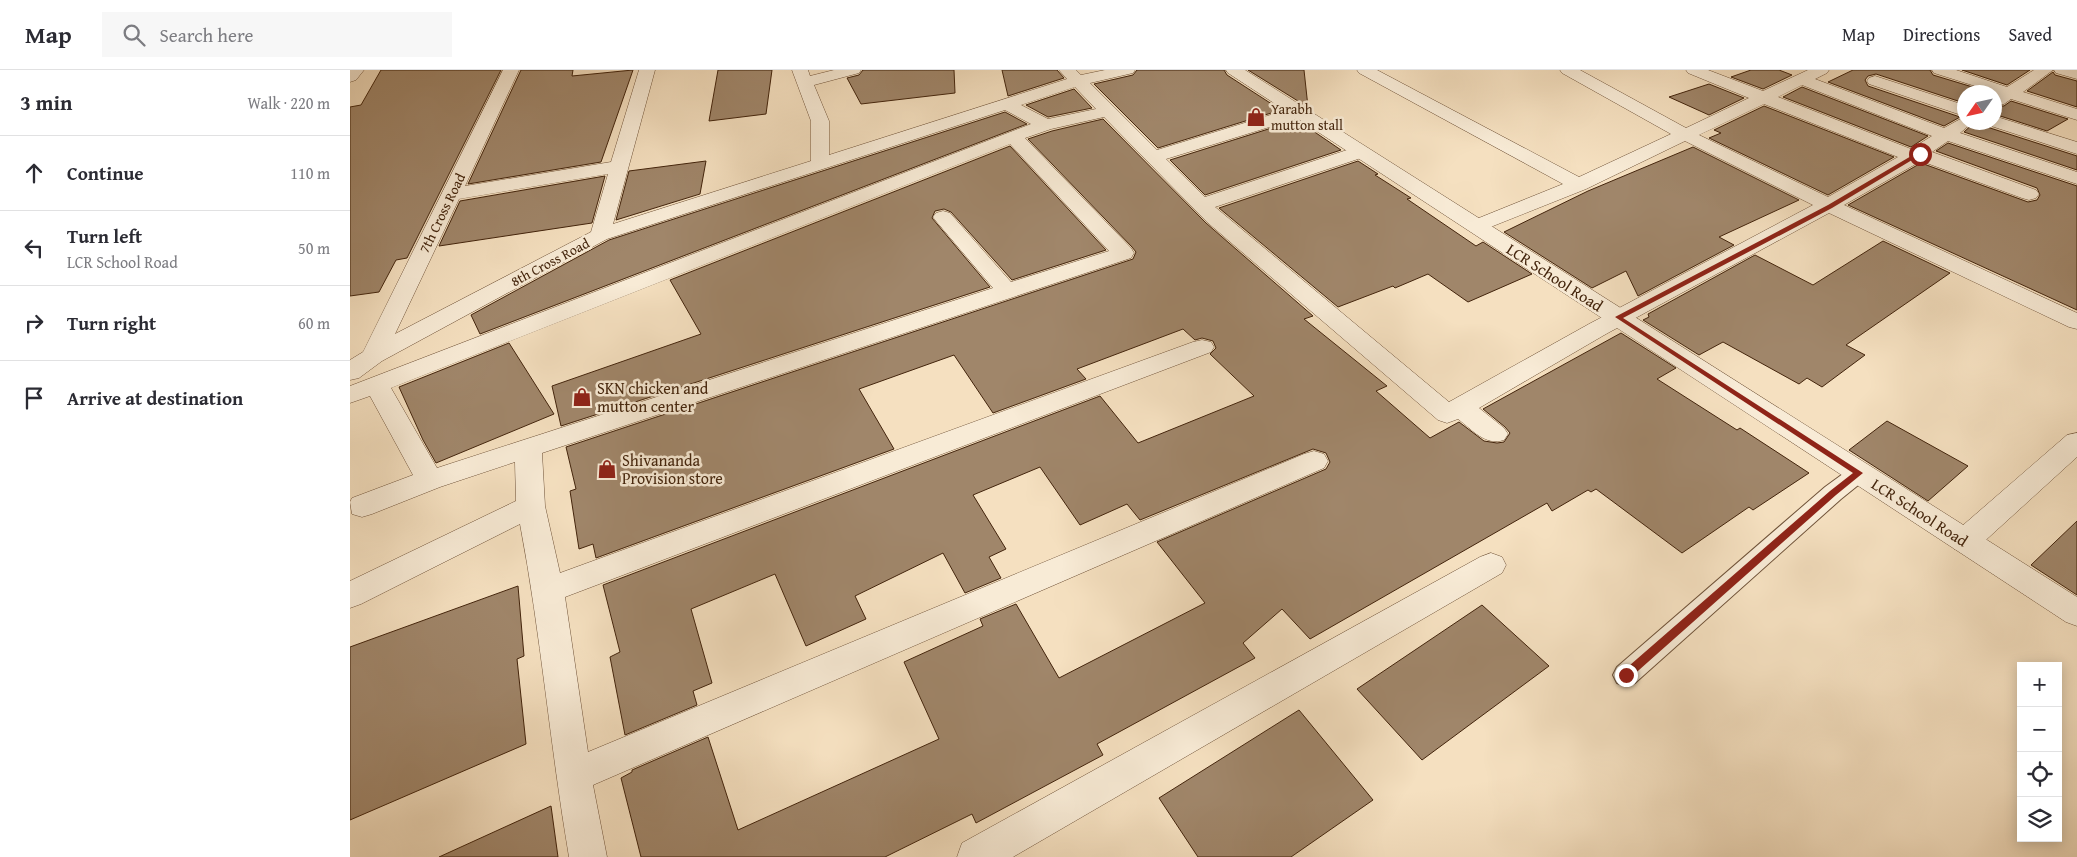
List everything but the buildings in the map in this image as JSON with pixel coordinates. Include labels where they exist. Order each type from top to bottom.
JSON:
[{"type":"street","points":[[350,77],[356,70]]},
{"type":"street","name":"7th Cross Road","points":[[373,356],[511,70]]},
{"type":"street","name":"8th Cross Road","points":[[350,372],[373,356],[600,235],[647,70]]},
{"type":"street","points":[[820,165],[820,121],[803,76],[854,70]]},
{"type":"street","points":[[600,235],[1008,105],[1072,75],[1127,70]]},
{"type":"street","name":"LCR School Road","points":[[1234,70],[2077,614]]},
{"type":"street","points":[[1568,70],[1684,134],[1830,206],[2077,322]]},
{"type":"street","points":[[1476,226],[1579,185],[1821,70]]},
{"type":"street","points":[[1940,70],[1974,85]]},
{"type":"street","points":[[2002,96],[2045,70]]},
{"type":"street","points":[[2062,70],[2077,74]]},
{"type":"street","points":[[1371,71],[1579,185]]},
{"type":"street","points":[[1705,72],[1762,98],[2029,194]]},
{"type":"street","points":[[1072,75],[1214,218],[1447,414],[1618,317],[1830,206],[1917,155],[1957,128]]},
{"type":"street","points":[[1801,79],[1947,135],[2077,178]]},
{"type":"street","points":[[1875,81],[1957,109]]},
{"type":"street","points":[[2002,97],[2077,115]]},
{"type":"street","points":[[1008,105],[1046,125]]},
{"type":"street","points":[[350,395],[1013,136],[1046,125],[1108,111]]},
{"type":"street","points":[[1154,157],[1299,112]]},
{"type":"street","points":[[2002,124],[2077,148]]},
{"type":"street","points":[[362,506],[430,480],[1123,253],[1013,136]]},
{"type":"street","points":[[1201,205],[1360,152]]},
{"type":"street","points":[[451,194],[620,166]]},
{"type":"street","points":[[943,216],[1007,292]]},
{"type":"street","points":[[548,590],[1202,347]]},
{"type":"street","points":[[376,384],[430,480]]},
{"type":"street","points":[[1460,407],[1495,434]]},
{"type":"street","points":[[1965,541],[2077,442]]},
{"type":"street","points":[[528,448],[531,506],[548,590],[573,776],[588,857]]},
{"type":"street","points":[[573,776],[1314,461]]},
{"type":"street","points":[[350,595],[531,506]]},
{"type":"street","points":[[976,857],[1491,565]]},
{"type":"lane","points":[[1626,675],[1833,493],[1859,473]]},
{"type":"place","name":"Yarabh mutton stall","points":[[1256,117]]},
{"type":"place","name":"SKN chicken and mutton center","points":[[582,397]]},
{"type":"place","name":"Shivananda Provision store","points":[[607,469]]},
{"type":"route","points":[[1626,675],[1833,493],[1859,473],[1618,317],[1830,206],[1920,154]]}]
